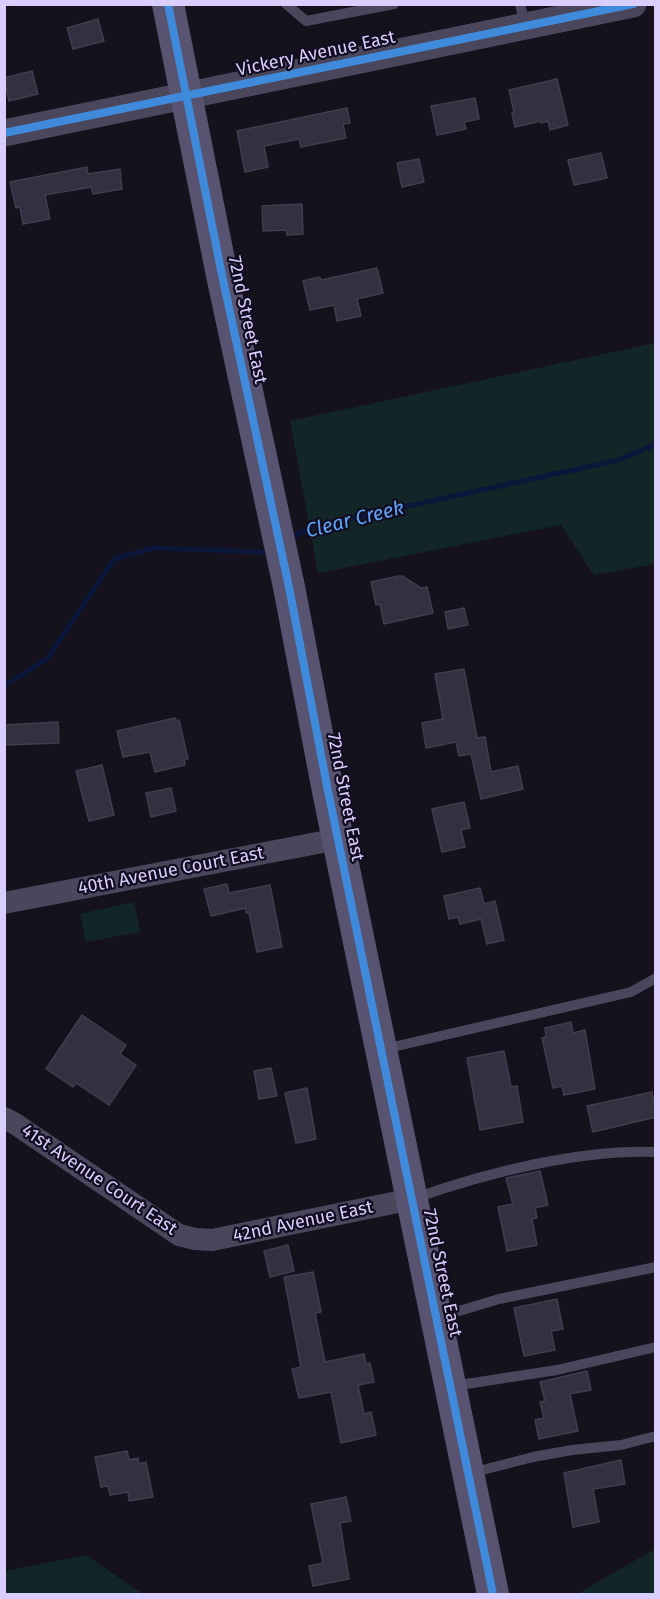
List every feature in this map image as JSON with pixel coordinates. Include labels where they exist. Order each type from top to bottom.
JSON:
[{"type":"main road","name":"72nd Street East","points":[[168,4],[493,1594]]},
{"type":"street","name":"Vickery Avenue East","points":[[4,133],[186,96],[523,15],[633,4]]},
{"type":"street","name":"40th Avenue Court East","points":[[4,903],[338,839]]},
{"type":"street","name":"41st Avenue Court East","points":[[4,1118],[179,1235],[195,1239]]},
{"type":"street","name":"42nd Avenue East","points":[[195,1239],[212,1240],[412,1199]]},
{"type":"lane","points":[[286,4],[306,21],[394,4]]},
{"type":"lane","points":[[381,1049],[631,992],[656,978]]},
{"type":"lane","points":[[412,1199],[450,1186],[563,1160],[656,1152]]},
{"type":"lane","points":[[436,1318],[499,1299],[656,1267]]},
{"type":"lane","points":[[450,1387],[557,1370],[656,1347]]},
{"type":"lane","points":[[468,1474],[533,1457],[621,1445],[656,1436]]},
{"type":"green space","points":[[655,343],[655,564],[594,575],[561,525],[318,573],[290,421]]},
{"type":"green space","points":[[134,902],[140,932],[86,942],[80,914]]},
{"type":"green space","points":[[655,1549],[655,1594],[577,1594]]},
{"type":"green space","points":[[86,1555],[143,1594],[5,1594],[5,1571]]},
{"type":"building","points":[[98,19],[104,41],[73,49],[67,28]]},
{"type":"building","points":[[32,71],[38,94],[9,101],[4,78]]},
{"type":"building","points":[[557,79],[568,125],[550,130],[548,121],[541,123],[541,121],[515,127],[509,90]]},
{"type":"building","points":[[475,98],[479,119],[464,122],[466,129],[437,135],[431,106]]},
{"type":"building","points":[[347,108],[350,123],[343,124],[346,138],[301,147],[299,139],[264,146],[268,167],[245,172],[237,131]]},
{"type":"building","points":[[601,153],[607,178],[574,185],[568,160]]},
{"type":"building","points":[[419,159],[424,182],[402,187],[397,163]]},
{"type":"building","points":[[87,167],[88,174],[120,169],[122,189],[93,194],[91,187],[45,195],[50,219],[23,224],[20,207],[16,208],[10,182]]},
{"type":"building","points":[[302,204],[303,234],[287,235],[286,230],[263,231],[262,206]]},
{"type":"building","points":[[377,268],[383,293],[357,299],[361,316],[337,321],[334,305],[310,310],[303,281],[320,277],[321,280]]},
{"type":"building","points":[[399,576],[421,588],[427,587],[433,613],[384,624],[380,604],[376,605],[371,582]]},
{"type":"building","points":[[464,608],[468,625],[448,629],[445,612]]},
{"type":"building","points":[[464,669],[477,738],[485,737],[491,772],[518,766],[523,789],[481,799],[471,754],[459,756],[456,742],[426,748],[422,723],[443,719],[435,674]]},
{"type":"building","points":[[175,718],[175,721],[179,720],[188,759],[184,760],[185,765],[155,772],[150,752],[123,757],[117,731]]},
{"type":"building","points":[[58,722],[59,743],[4,745],[4,725]]},
{"type":"building","points":[[102,765],[114,815],[89,821],[76,771]]},
{"type":"building","points":[[171,788],[176,811],[151,817],[146,793]]},
{"type":"building","points":[[464,802],[470,828],[461,830],[465,847],[442,852],[432,809]]},
{"type":"building","points":[[227,884],[229,893],[270,885],[282,947],[257,952],[249,912],[246,913],[246,908],[211,916],[204,889]]},
{"type":"building","points":[[480,888],[484,904],[495,901],[504,940],[487,944],[481,919],[460,924],[458,917],[449,919],[444,896]]},
{"type":"building","points":[[82,1015],[126,1045],[120,1054],[136,1065],[109,1105],[76,1083],[73,1087],[46,1069]]},
{"type":"building","points":[[571,1022],[573,1033],[585,1030],[595,1089],[564,1095],[562,1086],[553,1088],[542,1038],[546,1037],[545,1028]]},
{"type":"building","points":[[504,1051],[511,1087],[517,1086],[523,1122],[480,1130],[467,1058]]},
{"type":"building","points":[[271,1068],[277,1096],[259,1099],[254,1071]]},
{"type":"building","points":[[307,1088],[316,1139],[296,1143],[285,1093]]},
{"type":"building","points":[[652,1092],[656,1117],[593,1132],[587,1106]]},
{"type":"building","points":[[540,1171],[548,1205],[535,1208],[537,1218],[532,1219],[537,1245],[507,1251],[498,1207],[513,1204],[506,1178]]},
{"type":"building","points":[[288,1245],[294,1271],[270,1277],[264,1251]]},
{"type":"building","points":[[313,1272],[321,1312],[315,1313],[325,1362],[364,1354],[366,1364],[370,1363],[374,1382],[358,1385],[364,1414],[371,1412],[376,1435],[341,1443],[331,1392],[299,1398],[292,1369],[301,1367],[284,1277]]},
{"type":"building","points":[[557,1299],[563,1329],[551,1331],[555,1350],[524,1356],[514,1308]]},
{"type":"building","points":[[587,1371],[591,1390],[570,1394],[578,1431],[539,1439],[535,1420],[544,1418],[540,1402],[545,1401],[540,1382]]},
{"type":"building","points":[[127,1451],[129,1460],[138,1458],[139,1464],[146,1462],[153,1497],[129,1501],[128,1492],[110,1495],[108,1486],[101,1487],[95,1457]]},
{"type":"building","points":[[621,1460],[625,1484],[593,1489],[599,1522],[573,1527],[564,1473]]},
{"type":"building","points":[[346,1497],[351,1521],[340,1523],[349,1579],[313,1586],[309,1566],[323,1563],[311,1504]]},
{"type":"waterway","name":"Clear Creek","points":[[289,539],[312,527],[619,460],[656,444]]},
{"type":"waterway","name":"Clear Creek","points":[[4,686],[47,659],[114,559],[154,548],[263,552],[270,549]]},
{"type":"cycle path","points":[[168,4],[493,1594]]},
{"type":"cycle path","points":[[4,133],[633,4]]}]
